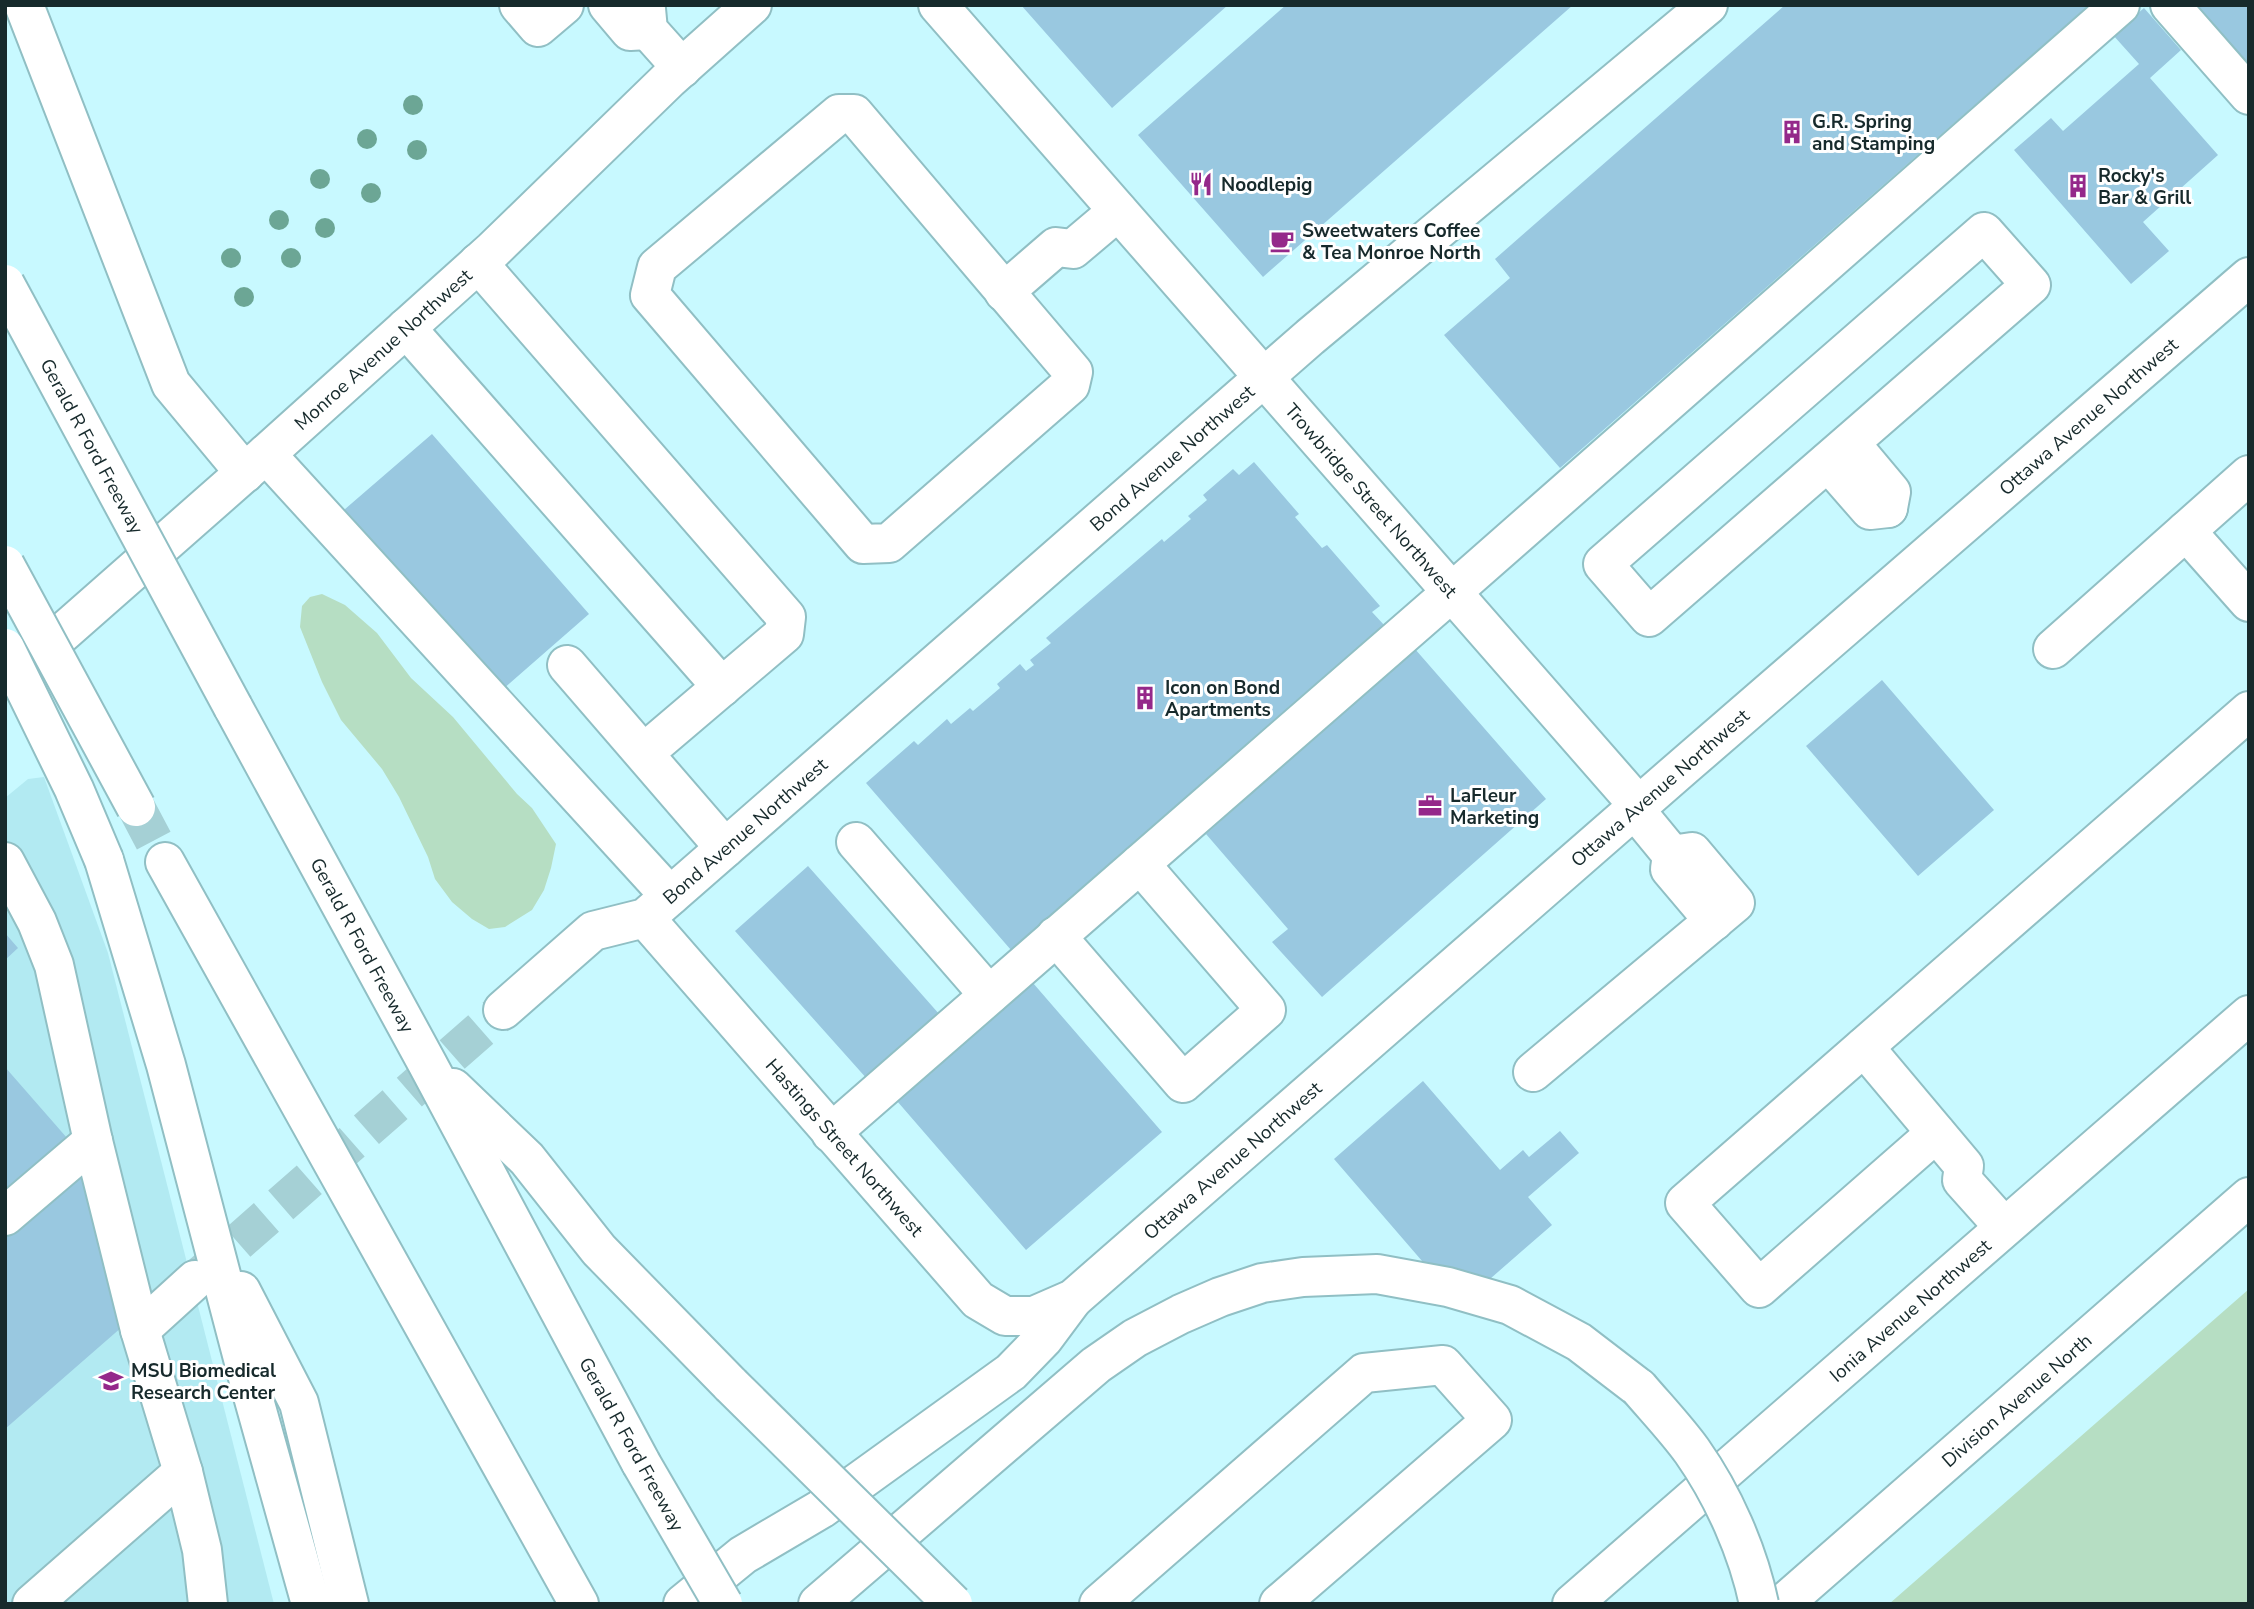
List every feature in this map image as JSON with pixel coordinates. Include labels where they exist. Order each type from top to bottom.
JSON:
[{"type":"main road","name":"Hastings Street Northwest","points":[[24,5],[171,384],[256,463],[657,907],[831,1133],[978,1300],[1005,1315],[1034,1316],[1073,1299]]},
{"type":"main road","points":[[519,5],[538,27],[564,5]]},
{"type":"main road","points":[[608,5],[630,31],[645,17],[682,68]]},
{"type":"main road","name":"Monroe Avenue Northwest","points":[[5,683],[256,463],[478,263],[682,68],[752,5]]},
{"type":"main road","name":"Trowbridge Street Northwest","points":[[938,5],[1452,592],[1637,808],[1672,855],[1670,869],[1714,921],[1533,1072]]},
{"type":"main road","name":"Bond Avenue Northwest","points":[[657,907],[1264,377],[1708,5]]},
{"type":"main road","points":[[831,1133],[2120,5]]},
{"type":"main road","points":[[2170,5],[2249,95]]},
{"type":"main road","points":[[839,114],[854,114],[1013,302],[1073,372],[1070,385],[889,543],[863,544],[650,295],[657,267],[839,114]]},
{"type":"main road","points":[[1013,302],[1075,266],[1073,249],[1118,211]]},
{"type":"main road","points":[[1984,232],[2031,285],[1839,452],[1649,617],[1603,564],[1984,232]]},
{"type":"main road","points":[[478,263],[786,617],[784,634],[644,753]]},
{"type":"main road","name":"Ottawa Avenue Northwest","points":[[1073,1299],[2249,277]]},
{"type":"main road","name":"Gerald R Ford Freeway","points":[[5,284],[641,1463],[723,1604]]},
{"type":"main road","points":[[406,328],[722,687]]},
{"type":"main road","points":[[1839,452],[1870,510],[1888,508],[1928,554]]},
{"type":"main road","points":[[2053,649],[2249,475]]},
{"type":"main road","points":[[2186,531],[2249,602]]},
{"type":"main road","points":[[5,565],[136,807]]},
{"type":"main road","points":[[5,648],[74,789],[104,860],[166,1065],[247,1376],[311,1604]]},
{"type":"main road","points":[[567,665],[725,848]]},
{"type":"main road","points":[[1927,1141],[1759,1288],[1685,1203],[2249,711]]},
{"type":"main road","points":[[856,842],[989,995]]},
{"type":"main road","points":[[5,862],[37,922],[54,965],[93,1141],[140,1330],[183,1472],[202,1550],[208,1604]]},
{"type":"main road","points":[[165,862],[579,1604]]},
{"type":"main road","points":[[1056,936],[1183,1083],[1266,1010],[1140,864]]},
{"type":"main road","points":[[503,1010],[593,931],[657,907]]},
{"type":"main road","name":"Ionia Avenue Northwest","points":[[1572,1604],[2249,1014]]},
{"type":"main road","points":[[1864,1047],[1927,1141],[1964,1166],[1962,1180],[2004,1227]]},
{"type":"main road","points":[[427,1063],[527,1159],[599,1250],[731,1385],[953,1604]]},
{"type":"main road","points":[[5,1216],[93,1141]]},
{"type":"main road","name":"Division Avenue North","points":[[1783,1604],[2249,1197]]},
{"type":"main road","points":[[208,1227],[299,1403],[349,1604]]},
{"type":"main road","points":[[818,1604],[1096,1365],[1135,1338],[1220,1297],[1262,1283],[1303,1277],[1377,1274],[1448,1287],[1510,1305],[1579,1342],[1640,1388],[1692,1451],[1729,1514],[1754,1577],[1759,1604]]},
{"type":"main road","points":[[140,1330],[195,1280]]},
{"type":"main road","points":[[683,1604],[743,1555],[821,1509],[1011,1372],[1044,1338],[1073,1299]]},
{"type":"main road","points":[[1099,1604],[1364,1373],[1443,1366],[1492,1420],[1279,1604]]},
{"type":"main road","points":[[32,1604],[183,1472]]},
{"type":"shaded area","name":"MSU Biomedical Research Center","points":[[44,777],[108,953],[274,1604],[5,1604],[5,798],[28,779]]},
{"type":"green space","points":[[322,594],[345,605],[377,633],[411,678],[453,717],[517,794],[532,808],[556,844],[544,890],[532,910],[505,927],[489,929],[452,902],[435,879],[428,857],[382,769],[341,720],[300,627],[302,606],[310,597]]},
{"type":"green space","points":[[2249,1289],[2249,1604],[1889,1604]]},
{"type":"building","points":[[1021,5],[1228,5],[1112,108]]},
{"type":"building","points":[[1286,5],[1573,5],[1263,277],[1138,135]]},
{"type":"building","name":"G.R. Spring and Stamping","points":[[1785,5],[2089,5],[1560,468],[1444,335],[1510,278],[1495,259]]},
{"type":"building","points":[[2190,5],[2249,5],[2249,73]]},
{"type":"building","points":[[2144,8],[2181,50],[2150,78],[2218,155],[2143,222],[2169,251],[2131,284],[2014,150],[2051,118],[2063,131],[2139,64],[2113,35]]},
{"type":"building","points":[[432,434],[589,614],[494,697],[337,516]]},
{"type":"building","name":"Icon on Bond Apartments","points":[[1254,462],[1299,514],[1295,517],[1322,548],[1327,545],[1380,606],[1372,612],[1385,626],[1011,950],[866,783],[914,741],[918,745],[947,719],[951,724],[970,708],[973,711],[1000,688],[997,684],[1020,664],[1026,671],[1034,665],[1030,660],[1051,643],[1046,638],[1162,539],[1164,542],[1191,519],[1188,516],[1207,500],[1203,495],[1233,469],[1239,475]]},
{"type":"building","points":[[1415,649],[1546,799],[1322,997],[1272,942],[1288,929],[1206,834]]},
{"type":"building","points":[[1882,680],[1994,810],[1918,876],[1806,746]]},
{"type":"building","points":[[808,866],[940,1015],[868,1080],[735,931]]},
{"type":"building","points":[[5,933],[18,948],[5,960]]},
{"type":"building","points":[[1033,983],[1162,1132],[1026,1250],[897,1101]]},
{"type":"building","points":[[5,1067],[109,1186],[138,1313],[5,1429]]},
{"type":"building","points":[[1423,1081],[1500,1170],[1523,1150],[1529,1157],[1560,1131],[1579,1153],[1528,1197],[1552,1225],[1460,1305],[1334,1159]]},
{"type":"tunnel","points":[[136,807],[165,862]]},
{"type":"tunnel","points":[[195,1280],[503,1010]]},
{"type":"place","name":"G.R. Spring and Stamping","points":[[1792,132]]},
{"type":"place","name":"Noodlepig","points":[[1201,184]]},
{"type":"place","name":"Rocky's Bar & Grill","points":[[2078,186]]},
{"type":"place","name":"Sweetwaters Coffee & Tea Monroe North","points":[[1282,241]]},
{"type":"place","name":"Icon on Bond Apartments","points":[[1145,698]]},
{"type":"place","name":"LaFleur Marketing","points":[[1430,806]]},
{"type":"place","name":"MSU Biomedical Research Center","points":[[111,1381]]}]
